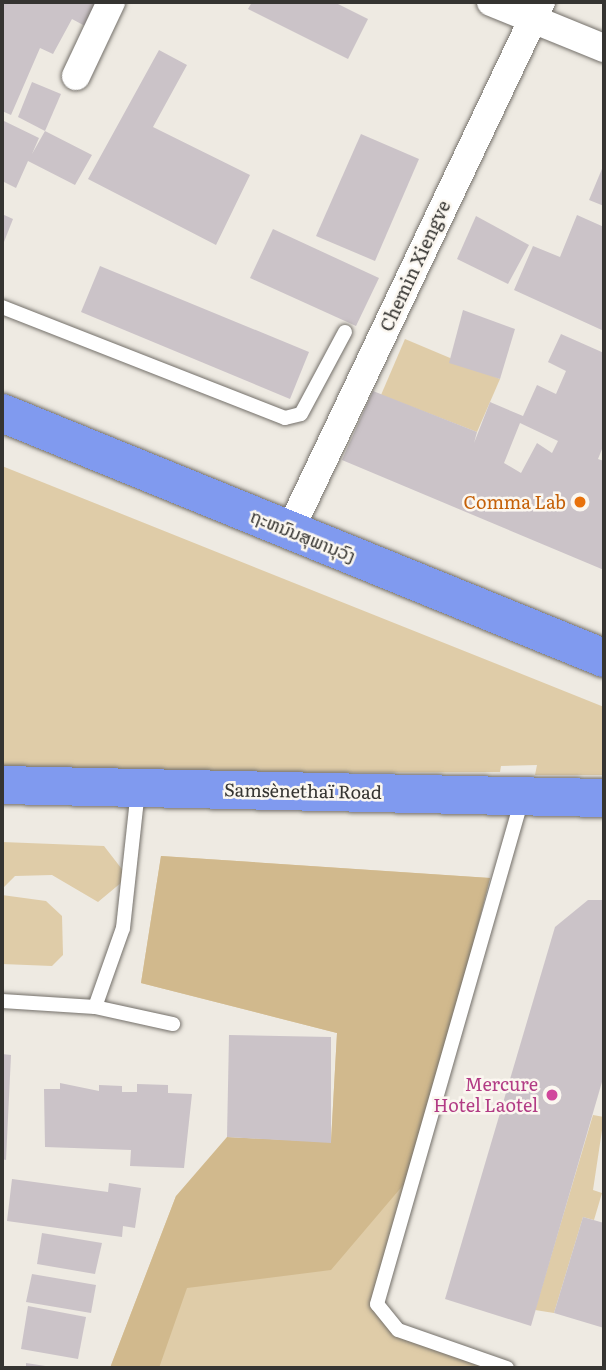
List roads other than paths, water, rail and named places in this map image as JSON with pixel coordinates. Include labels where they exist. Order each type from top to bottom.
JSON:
[{"type":"highway","name":"ຖະຫນົນສຸພານຸວົງ","points":[[2,413],[604,658]]},
{"type":"highway","name":"Samsènethaï Road","points":[[2,785],[604,798]]},
{"type":"street","points":[[76,76],[111,2]]},
{"type":"street","points":[[491,2],[537,11],[604,48]]},
{"type":"street","name":"Chemin Xiengve","points":[[289,530],[537,11]]},
{"type":"lane","points":[[2,307],[285,418],[302,414],[345,332]]},
{"type":"lane","points":[[95,1007],[123,928],[138,788]]},
{"type":"lane","points":[[507,1368],[398,1330],[377,1304],[523,796]]},
{"type":"lane","points":[[2,1001],[95,1007],[173,1024]]},
{"type":"place","name":"Comma Lab","points":[[580,502]]},
{"type":"place","name":"Mercure Hotel Laotel","points":[[552,1095]]}]
